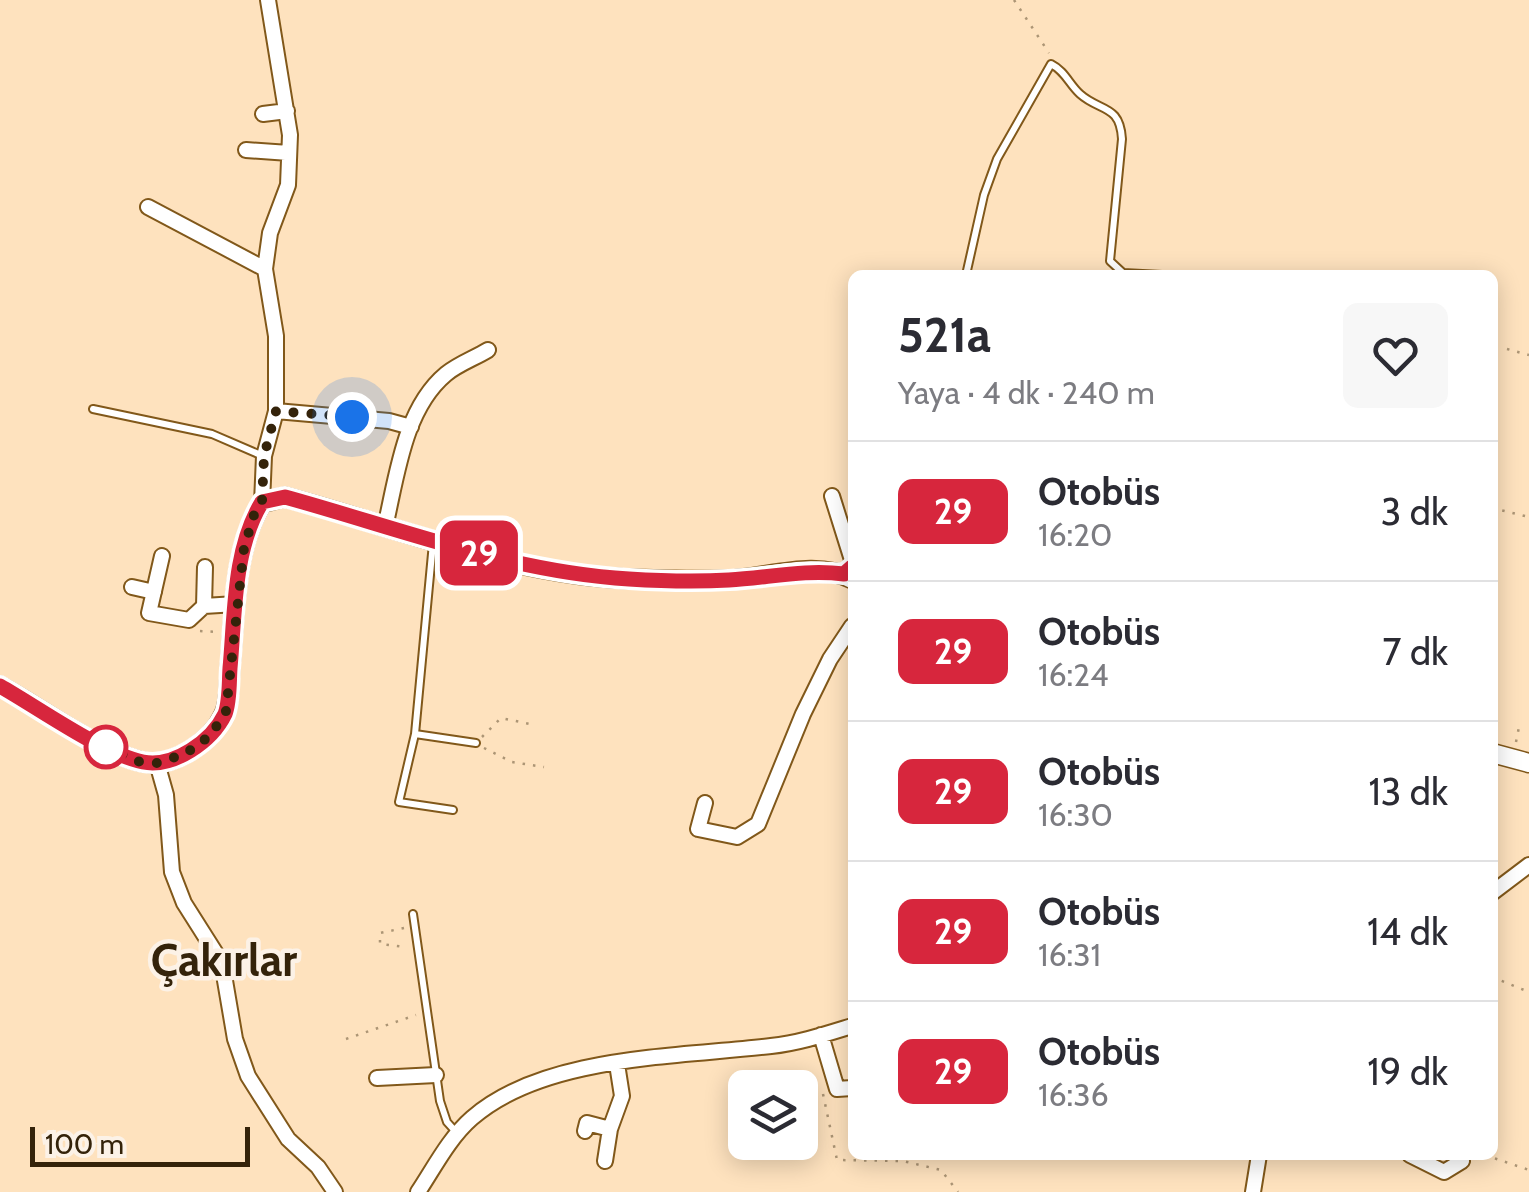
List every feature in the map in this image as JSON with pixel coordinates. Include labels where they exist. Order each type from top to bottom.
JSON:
[{"type":"street","points":[[0,686],[140,762],[157,763],[185,754],[211,735],[226,711],[244,548],[262,502],[264,456],[276,411],[276,336],[265,269],[270,233],[288,185],[289,153],[287,111],[268,0]]},
{"type":"street","points":[[264,114],[287,111]]},
{"type":"street","points":[[246,150],[289,153]]},
{"type":"street","points":[[146,213],[168,217],[265,269]]},
{"type":"street","points":[[385,527],[411,428],[424,400],[449,371],[488,350]]},
{"type":"street","points":[[276,411],[389,420],[411,428]]},
{"type":"street","points":[[832,496],[848,562]]},
{"type":"street","points":[[262,502],[285,497],[433,542],[561,572],[629,579],[728,580],[848,570]]},
{"type":"street","points":[[162,556],[149,613],[190,620],[204,606],[236,604]]},
{"type":"street","points":[[204,606],[205,567]]},
{"type":"street","points":[[132,587],[154,592]]},
{"type":"street","points":[[705,803],[698,829],[737,837],[758,824],[803,714],[848,632]]},
{"type":"street","points":[[1498,755],[1529,763]]},
{"type":"street","points":[[157,763],[166,796],[172,872],[184,904],[222,962],[236,1038],[248,1076],[288,1139],[318,1167],[335,1192]]},
{"type":"street","points":[[1498,889],[1529,865]]},
{"type":"street","points":[[418,1192],[472,1118],[512,1092],[565,1074],[617,1064],[775,1046],[848,1027]]},
{"type":"street","points":[[821,1035],[837,1089],[848,1088]]},
{"type":"street","points":[[605,1161],[610,1130],[622,1096],[617,1064]]},
{"type":"street","points":[[377,1078],[436,1075]]},
{"type":"street","points":[[584,1131],[587,1123],[610,1130]]},
{"type":"street","points":[[1253,1192],[1257,1160]]},
{"type":"street","points":[[1420,1160],[1444,1172],[1462,1161]]},
{"type":"lane","points":[[967,270],[984,195],[997,159],[1052,64],[1084,97],[1110,110],[1121,127],[1110,261],[1120,270]]},
{"type":"lane","points":[[93,408],[212,434],[264,456]]},
{"type":"lane","points":[[433,542],[415,734],[399,802],[453,810]]},
{"type":"lane","points":[[415,734],[476,743]]},
{"type":"lane","points":[[413,914],[442,1112],[458,1134]]},
{"type":"path","points":[[1014,0],[1049,52],[1052,64]]},
{"type":"path","points":[[1507,349],[1529,355]]},
{"type":"path","points":[[1498,509],[1529,517]]},
{"type":"path","points":[[535,725],[502,718],[476,743],[512,762],[544,767]]},
{"type":"path","points":[[414,926],[380,933],[380,944],[418,949]]},
{"type":"path","points":[[1498,979],[1529,992]]},
{"type":"path","points":[[346,1039],[426,1011]]},
{"type":"path","points":[[822,1090],[837,1160],[903,1162],[941,1170],[958,1192]]},
{"type":"path","points":[[1498,1159],[1529,1170]]},
{"type":"bus line","name":"29","points":[[0,686],[140,762],[157,763],[185,754],[211,735],[226,711],[244,548],[262,502],[285,497],[433,542],[561,572],[629,579],[728,580],[814,570],[844,574],[848,570]]},
{"type":"district","name":"Çakırlar","points":[[224,960]]},
{"type":"route","points":[[106,747],[140,762],[157,763],[185,754],[211,735],[226,711],[244,548],[262,502],[264,456],[276,411],[352,417]]}]
